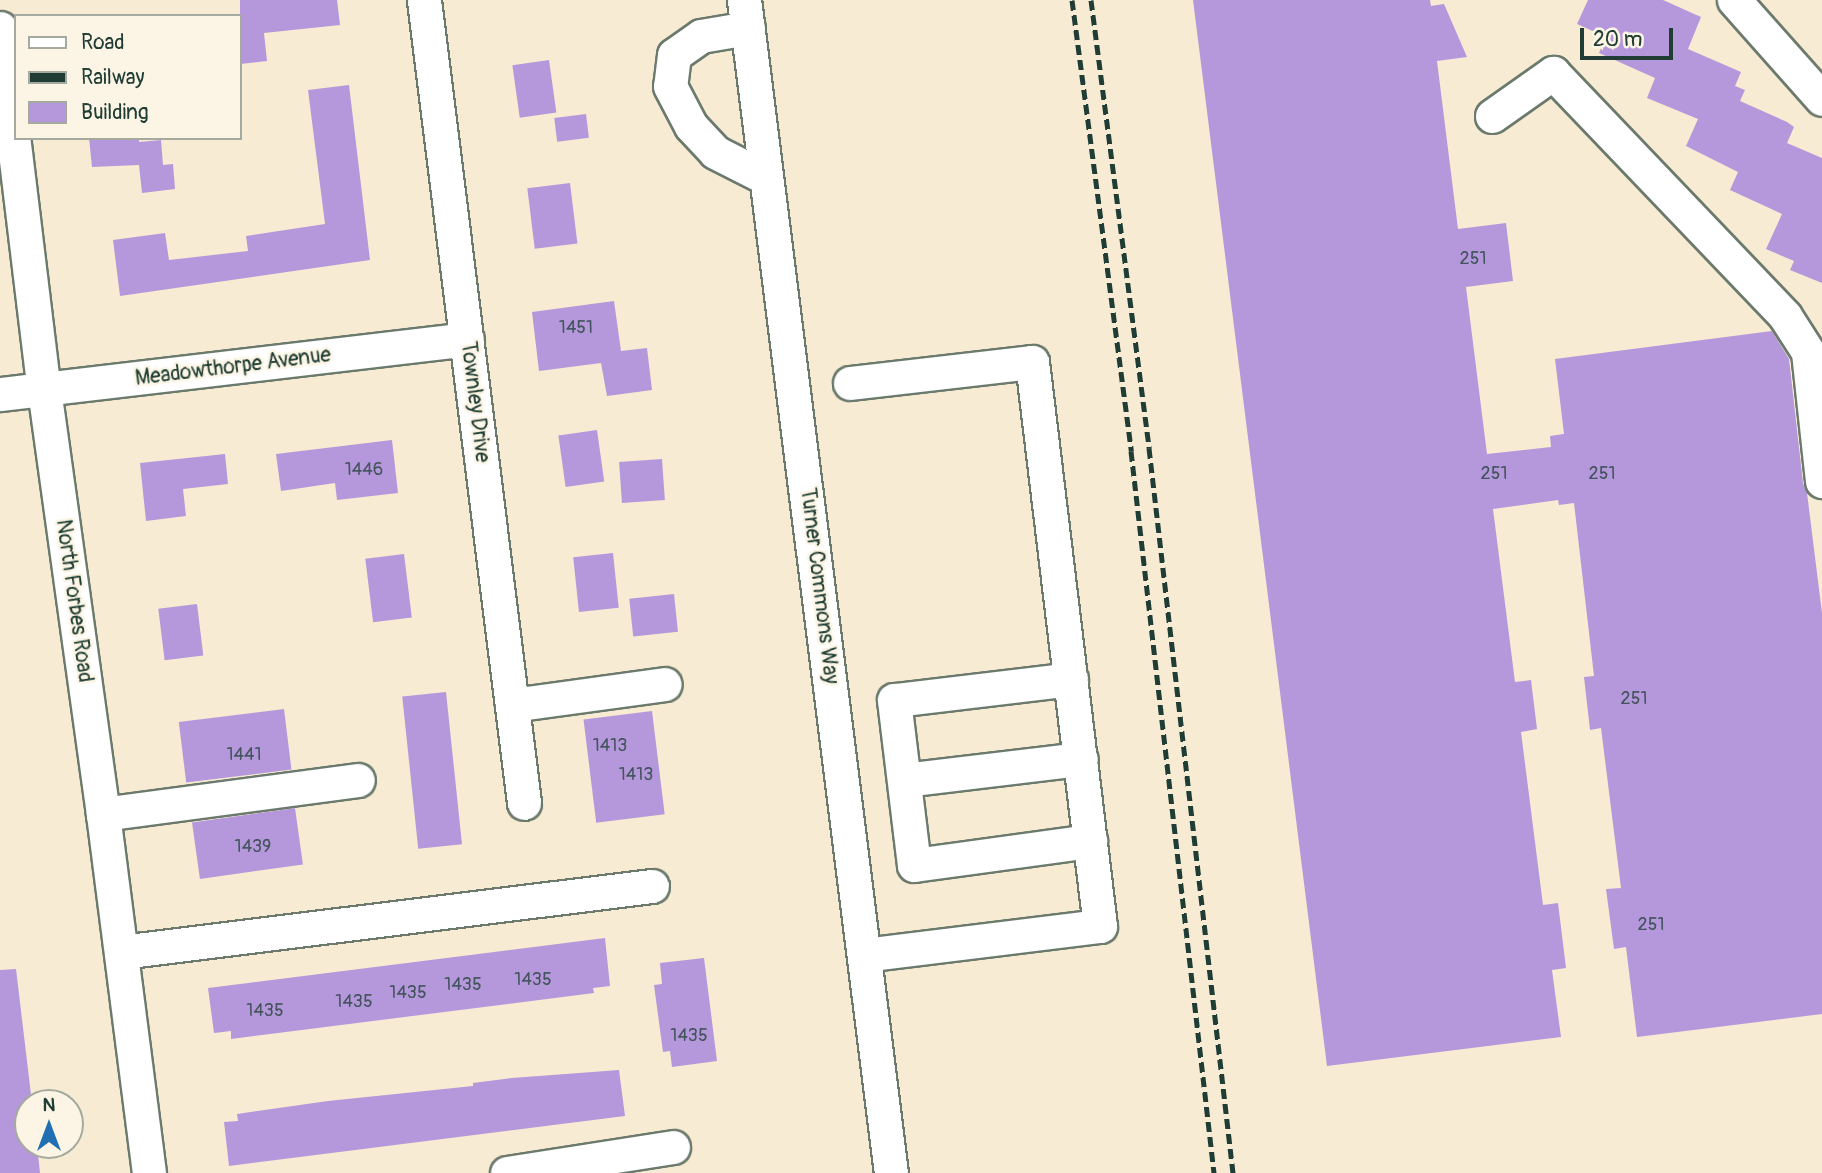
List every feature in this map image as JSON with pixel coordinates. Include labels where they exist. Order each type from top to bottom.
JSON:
[{"type":"street","name":"Townley Drive","points":[[424,0],[524,803]]},
{"type":"street","points":[[1734,0],[1822,99]]},
{"type":"street","points":[[746,14],[701,36],[674,55],[670,86],[691,126],[715,152],[766,178]]},
{"type":"street","name":"Turner Commons Way","points":[[746,14],[891,1173]]},
{"type":"street","name":"North Forbes Road","points":[[0,28],[44,389],[149,1173]]},
{"type":"street","points":[[1492,116],[1553,73],[1785,316],[1808,352],[1822,481]]},
{"type":"street","name":"Meadowthorpe Avenue","points":[[0,394],[467,339]]},
{"type":"street","points":[[850,383],[1032,362],[1100,926],[865,955]]},
{"type":"street","points":[[1071,680],[894,700],[914,865],[1090,841]]},
{"type":"street","points":[[512,705],[665,684]]},
{"type":"street","points":[[904,780],[1081,759]]},
{"type":"street","points":[[103,814],[358,780]]},
{"type":"street","points":[[121,952],[652,886]]},
{"type":"street","points":[[507,1173],[673,1147]]},
{"type":"building","points":[[240,0],[337,0],[340,25],[264,33],[267,61],[242,64]]},
{"type":"building","points":[[1193,0],[1430,0],[1431,6],[1444,4],[1467,57],[1437,61],[1458,229],[1506,223],[1513,281],[1466,287],[1487,454],[1551,447],[1550,436],[1564,434],[1555,359],[1772,331],[1789,359],[1822,613],[1822,1014],[1637,1037],[1626,947],[1614,949],[1606,889],[1621,888],[1601,728],[1590,730],[1584,677],[1594,676],[1574,503],[1559,505],[1558,500],[1493,509],[1515,682],[1531,680],[1537,729],[1521,732],[1543,905],[1558,903],[1566,968],[1552,970],[1561,1037],[1327,1066]]},
{"type":"building","points":[[1588,0],[1663,0],[1701,17],[1688,49],[1741,72],[1735,86],[1745,90],[1740,101],[1787,122],[1794,127],[1787,143],[1822,158],[1822,283],[1790,270],[1794,261],[1766,249],[1782,214],[1730,190],[1738,172],[1686,146],[1698,119],[1647,98],[1655,78],[1599,53],[1606,37],[1577,24]]},
{"type":"building","points":[[549,60],[556,112],[520,118],[512,65]]},
{"type":"building","points":[[349,85],[370,260],[120,296],[113,240],[165,233],[169,260],[248,251],[246,236],[325,224],[308,90]]},
{"type":"building","points":[[586,114],[589,138],[557,142],[554,118]]},
{"type":"building","points":[[89,140],[161,140],[163,165],[173,164],[175,189],[142,193],[139,165],[92,167]]},
{"type":"building","points":[[570,183],[577,244],[535,249],[527,188]]},
{"type":"building","points":[[614,301],[621,351],[647,348],[652,390],[607,396],[601,363],[539,371],[532,312]]},
{"type":"building","points":[[597,430],[604,481],[566,487],[558,435]]},
{"type":"building","points":[[392,440],[398,493],[337,500],[335,483],[281,491],[276,454]]},
{"type":"building","points":[[225,454],[228,484],[183,489],[186,516],[146,521],[140,463]]},
{"type":"building","points":[[662,459],[665,500],[622,503],[619,462]]},
{"type":"building","points":[[613,553],[619,608],[579,612],[573,557]]},
{"type":"building","points":[[404,554],[412,618],[373,622],[365,559]]},
{"type":"building","points":[[674,594],[678,632],[633,636],[629,599]]},
{"type":"building","points":[[197,604],[203,656],[165,660],[158,609]]},
{"type":"building","points":[[446,692],[462,844],[418,849],[402,697]]},
{"type":"building","points":[[284,709],[291,770],[186,782],[179,722]]},
{"type":"building","points":[[652,711],[665,814],[596,823],[584,719]]},
{"type":"building","points":[[295,808],[303,864],[200,879],[192,822]]},
{"type":"building","points":[[605,938],[610,986],[593,988],[594,993],[231,1039],[231,1031],[214,1033],[208,988]]},
{"type":"building","points":[[704,958],[717,1061],[672,1067],[670,1051],[663,1052],[654,985],[662,984],[660,963]]},
{"type":"building","points":[[16,969],[30,1089],[14,1089],[14,1159],[38,1159],[40,1173],[0,1173],[0,970]]},
{"type":"building","points":[[619,1070],[625,1116],[229,1166],[224,1122],[238,1121],[237,1114],[328,1101],[473,1086],[473,1083],[512,1078]]},
{"type":"railway","points":[[1072,0],[1131,451],[1214,1173]]},
{"type":"railway","points":[[1091,0],[1149,448],[1233,1173]]}]
